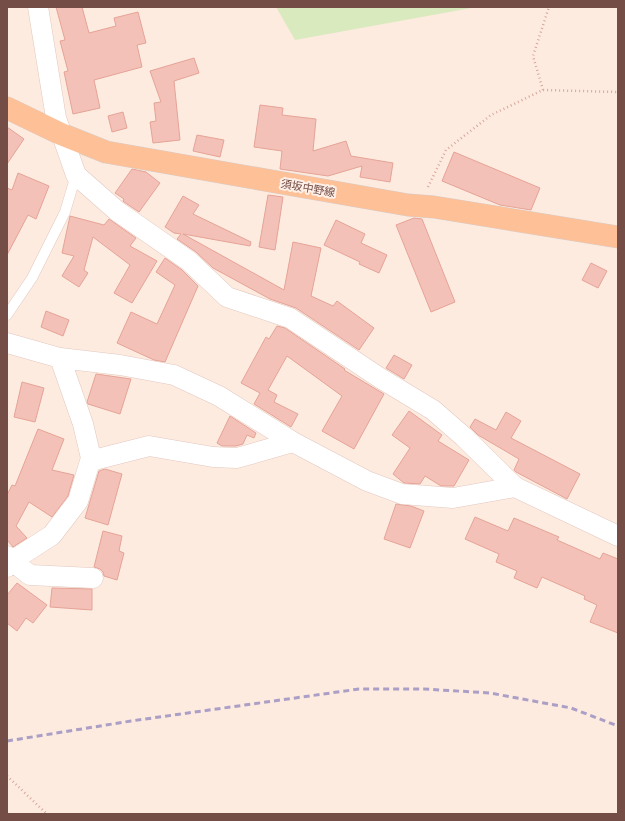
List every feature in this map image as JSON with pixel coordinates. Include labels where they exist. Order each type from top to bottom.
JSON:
[{"type":"main road","name":"須坂中野線","points":[[7,108],[61,134],[106,152],[400,204],[434,207],[618,237]]},
{"type":"street","points":[[38,7],[56,118],[76,175],[117,211],[189,261],[227,297],[290,318],[380,378],[433,410],[464,437],[515,487],[618,536]]},
{"type":"street","points":[[7,343],[60,358],[120,365],[174,375],[219,396],[293,442],[367,481],[402,494],[453,498],[515,487]]},
{"type":"street","points":[[60,358],[83,424],[91,458],[78,501],[52,535],[9,561],[30,575],[93,578]]},
{"type":"street","points":[[90,461],[149,446],[175,449],[213,457],[237,458],[293,442]]},
{"type":"lane","points":[[7,315],[32,278],[65,212],[76,175]]},
{"type":"path","points":[[543,90],[533,56],[549,7]]},
{"type":"path","points":[[419,206],[446,150],[491,115],[543,90],[618,92]]},
{"type":"path","points":[[7,776],[47,814]]},
{"type":"green space","points":[[276,7],[477,7],[295,40]]},
{"type":"building","points":[[56,7],[82,7],[89,33],[116,26],[114,18],[138,12],[146,43],[137,45],[142,67],[94,80],[100,108],[73,114],[64,72],[68,71],[60,41],[65,40]]},
{"type":"building","points":[[194,58],[199,73],[174,81],[180,140],[153,143],[150,122],[156,121],[154,103],[161,102],[150,71]]},
{"type":"building","points":[[260,105],[283,108],[282,115],[316,119],[313,151],[346,141],[351,156],[393,163],[390,182],[360,177],[362,166],[328,176],[280,169],[282,151],[254,147]]},
{"type":"building","points":[[123,112],[127,128],[112,132],[108,116]]},
{"type":"building","points":[[7,127],[24,139],[7,164]]},
{"type":"building","points":[[197,135],[224,140],[220,157],[193,151]]},
{"type":"building","points":[[454,152],[540,188],[531,210],[500,205],[442,181]]},
{"type":"building","points":[[132,169],[146,172],[160,183],[139,212],[124,202],[124,199],[115,193]]},
{"type":"building","points":[[18,173],[49,186],[36,219],[28,215],[7,255],[7,188],[12,190]]},
{"type":"building","points":[[268,195],[283,197],[275,250],[259,247]]},
{"type":"building","points":[[183,196],[199,205],[193,214],[251,242],[250,246],[183,234],[284,290],[293,242],[321,248],[311,296],[333,306],[337,301],[374,328],[359,350],[296,308],[270,299],[213,268],[196,252],[177,239],[181,234],[174,233],[165,227]]},
{"type":"building","points":[[70,216],[104,225],[109,219],[136,238],[130,246],[157,261],[132,303],[114,293],[130,265],[93,237],[84,270],[88,273],[79,287],[62,276],[74,256],[62,253]]},
{"type":"building","points":[[414,218],[422,219],[455,302],[431,312],[396,225]]},
{"type":"building","points":[[336,220],[365,234],[361,243],[387,255],[379,273],[324,245]]},
{"type":"building","points":[[165,258],[182,270],[198,286],[165,362],[154,360],[117,343],[131,312],[157,324],[175,285],[156,272]]},
{"type":"building","points":[[591,263],[607,271],[598,288],[582,280]]},
{"type":"building","points":[[46,311],[69,320],[63,336],[41,327]]},
{"type":"building","points":[[277,326],[285,328],[345,369],[344,370],[384,394],[354,449],[322,431],[342,396],[287,356],[268,390],[277,395],[274,402],[298,414],[291,427],[254,404],[260,393],[241,383],[266,337],[269,339]]},
{"type":"building","points":[[394,355],[412,365],[404,379],[386,368]]},
{"type":"building","points":[[96,374],[131,379],[120,414],[88,404],[87,402]]},
{"type":"building","points":[[22,382],[44,388],[35,422],[14,417]]},
{"type":"building","points":[[409,411],[442,435],[438,441],[469,460],[454,486],[441,486],[425,476],[420,484],[404,483],[393,474],[410,448],[392,435]]},
{"type":"building","points":[[506,412],[521,421],[511,438],[580,474],[567,499],[516,472],[514,470],[519,459],[478,435],[470,427],[475,419],[496,430]]},
{"type":"building","points":[[230,416],[256,433],[254,438],[247,435],[243,444],[236,446],[222,446],[217,443]]},
{"type":"building","points":[[38,429],[64,439],[52,470],[74,475],[68,496],[52,517],[29,502],[16,526],[27,538],[13,547],[8,541],[7,544],[7,495],[12,485],[15,486]]},
{"type":"building","points":[[105,469],[122,474],[108,525],[85,518],[99,471]]},
{"type":"building","points":[[396,504],[411,506],[424,511],[410,548],[384,539]]},
{"type":"building","points":[[475,517],[508,531],[514,518],[559,537],[557,540],[600,559],[603,553],[618,559],[618,633],[590,622],[597,605],[584,599],[585,596],[542,577],[537,588],[514,578],[517,571],[496,562],[499,554],[465,539]]},
{"type":"building","points":[[103,531],[122,536],[119,551],[124,553],[117,580],[104,576],[100,569],[94,567]]},
{"type":"building","points":[[17,583],[47,605],[33,623],[26,618],[17,631],[7,623],[7,595]]},
{"type":"building","points":[[52,588],[92,589],[92,610],[50,607]]},
{"type":"railway","points":[[7,741],[131,721],[359,689],[424,689],[490,693],[571,708],[618,726]]}]
